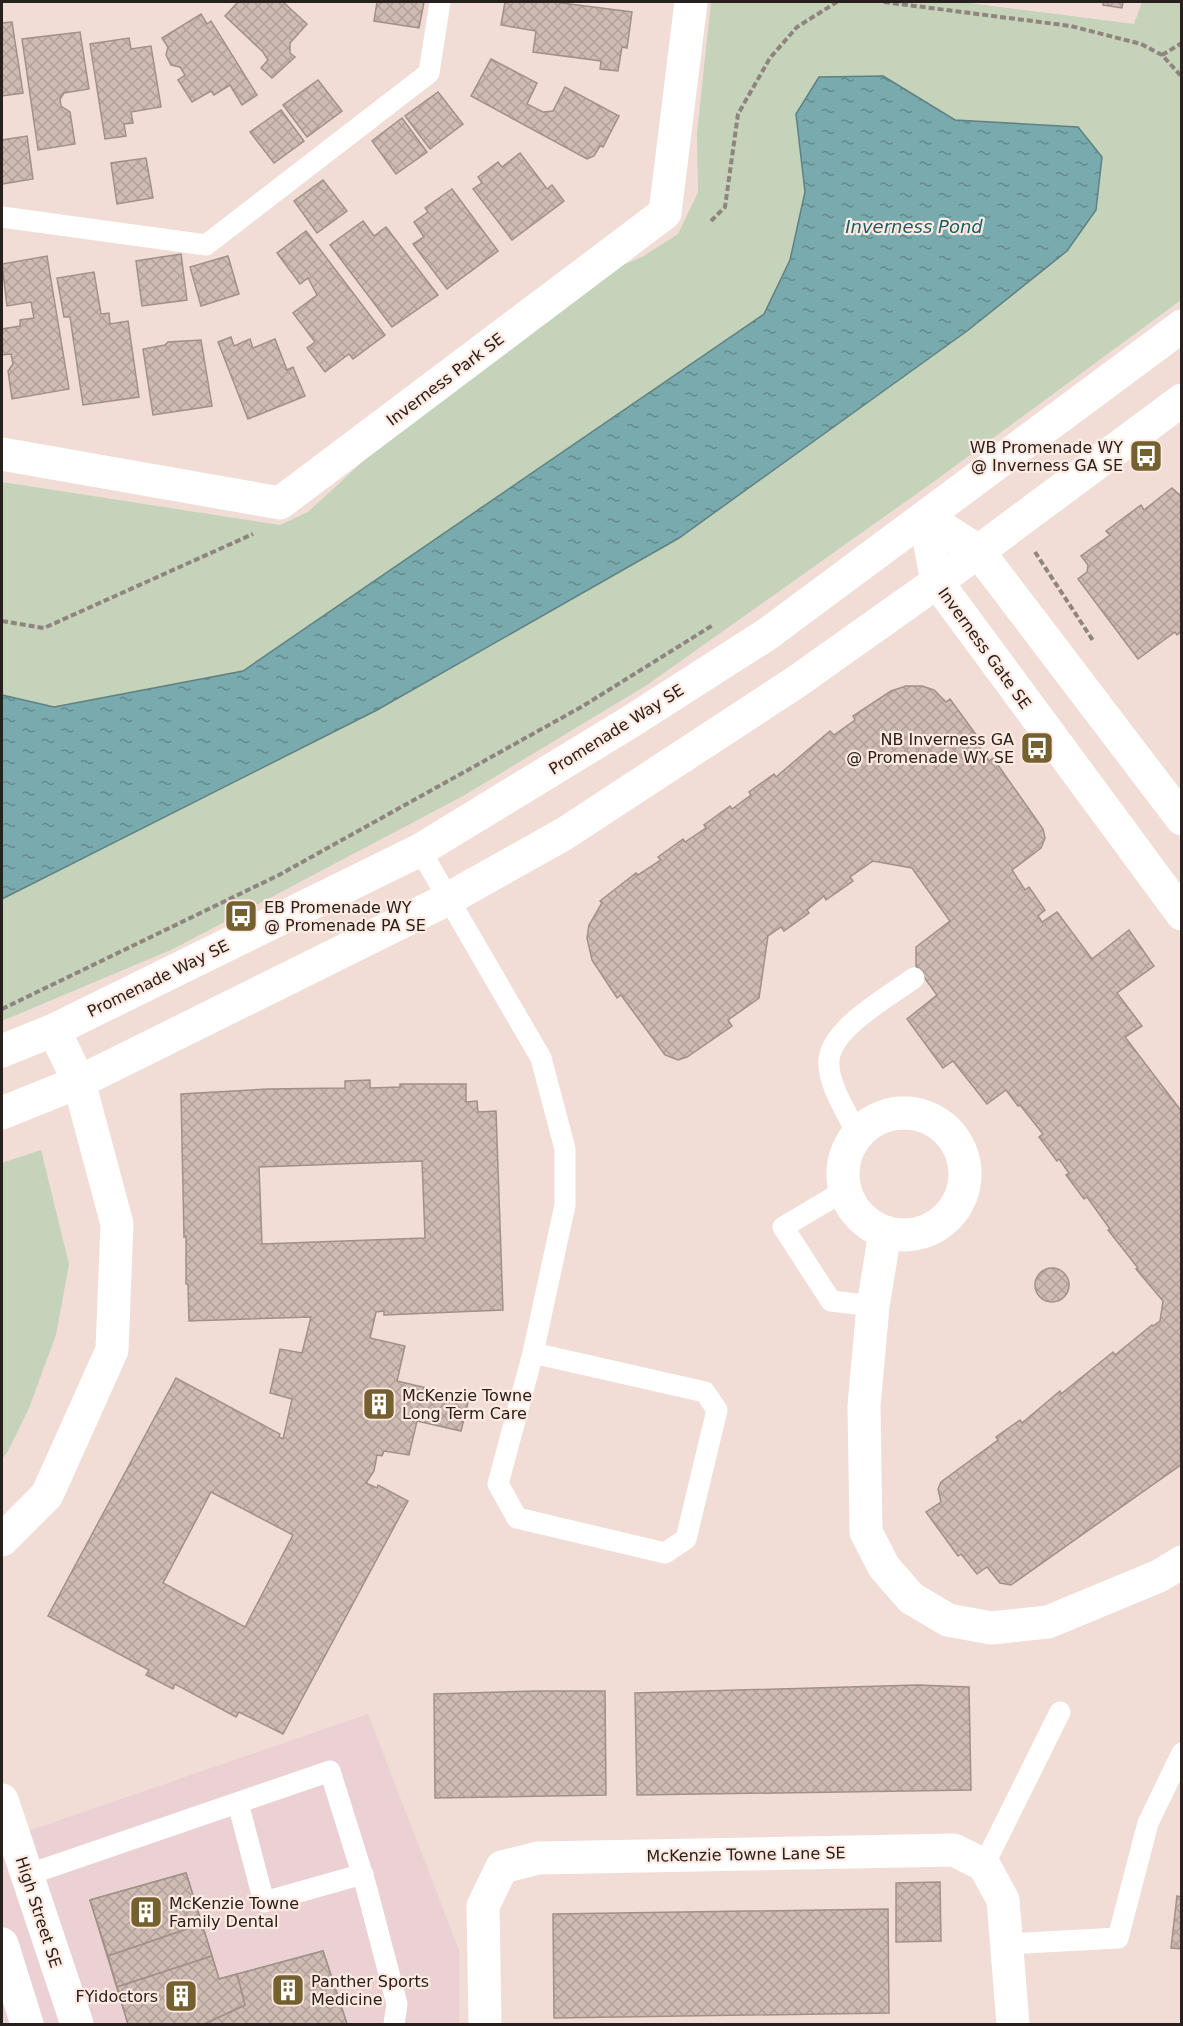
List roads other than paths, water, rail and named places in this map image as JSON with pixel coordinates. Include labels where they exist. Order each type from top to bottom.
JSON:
[{"type":"street","name":"Inverness Park SE","points":[[2,454],[280,502],[665,213],[691,2]]},
{"type":"street","name":"Promenade Way SE","points":[[2,1051],[54,1030],[420,850],[630,722],[766,634],[1182,326]]},
{"type":"street","points":[[2,1113],[79,1082],[448,898],[573,827],[796,682],[937,582],[1182,400]]},
{"type":"street","points":[[925,517],[978,551],[1182,819]]},
{"type":"street","name":"Inverness Gate SE","points":[[925,517],[937,582],[1182,914]]},
{"type":"street","points":[[2,1540],[47,1495],[112,1350],[117,1224],[79,1082],[54,1030]]},
{"type":"street","points":[[892,1113],[913,1113],[932,1119],[948,1131],[960,1148],[965,1167],[964,1188],[956,1206],[943,1222],[925,1232],[905,1236],[885,1233],[867,1224],[852,1209],[844,1191],[842,1170],[846,1150],[858,1133],[873,1120],[892,1113]]},
{"type":"street","points":[[885,1233],[873,1306],[864,1406],[867,1532],[884,1567],[911,1598],[948,1620],[991,1628],[1048,1622],[1159,1576],[1182,1562]]},
{"type":"street","name":"High Street SE","points":[[2,1800],[77,2025]]},
{"type":"street","name":"McKenzie Towne Lane SE","points":[[484,2025],[483,1906],[502,1867],[538,1858],[954,1850],[984,1865]]},
{"type":"street","points":[[984,1865],[1003,1900],[1012,2025]]},
{"type":"street","points":[[2,1944],[27,2025]]},
{"type":"lane","points":[[2,217],[206,245],[429,73],[440,2]]},
{"type":"lane","points":[[420,850],[541,1058],[566,1149],[565,1205],[533,1353],[498,1484],[517,1518],[665,1553],[686,1539],[717,1410],[705,1392],[533,1353]]},
{"type":"lane","points":[[858,1133],[836,1094],[829,1060],[842,1032],[914,978]]},
{"type":"lane","points":[[844,1191],[783,1227],[831,1301],[873,1306]]},
{"type":"lane","points":[[984,1865],[1060,1712]]},
{"type":"lane","points":[[1006,1944],[1118,1938],[1148,1823],[1182,1753]]},
{"type":"lane","points":[[27,1875],[330,1771],[363,1874],[397,2004],[394,2025]]},
{"type":"lane","points":[[238,1803],[264,1902],[363,1874]]},
{"type":"water","name":"Inverness Pond","points":[[883,76],[955,120],[1078,127],[1102,157],[1096,210],[1067,251],[967,331],[679,538],[377,710],[2,899],[2,695],[54,707],[243,671],[764,314],[790,260],[805,192],[796,114],[819,77]]},
{"type":"place","name":"WB Promenade WY @ Inverness GA SE","points":[[1146,456]]},
{"type":"place","name":"NB Inverness GA @ Promenade WY SE","points":[[1037,748]]},
{"type":"place","name":"EB Promenade WY @ Promenade PA SE","points":[[241,916]]},
{"type":"place","name":"McKenzie Towne Long Term Care","points":[[379,1404]]},
{"type":"place","name":"McKenzie Towne Family Dental","points":[[146,1912]]},
{"type":"place","name":"Panther Sports Medicine","points":[[288,1990]]},
{"type":"place","name":"FYidoctors","points":[[181,1996]]}]
